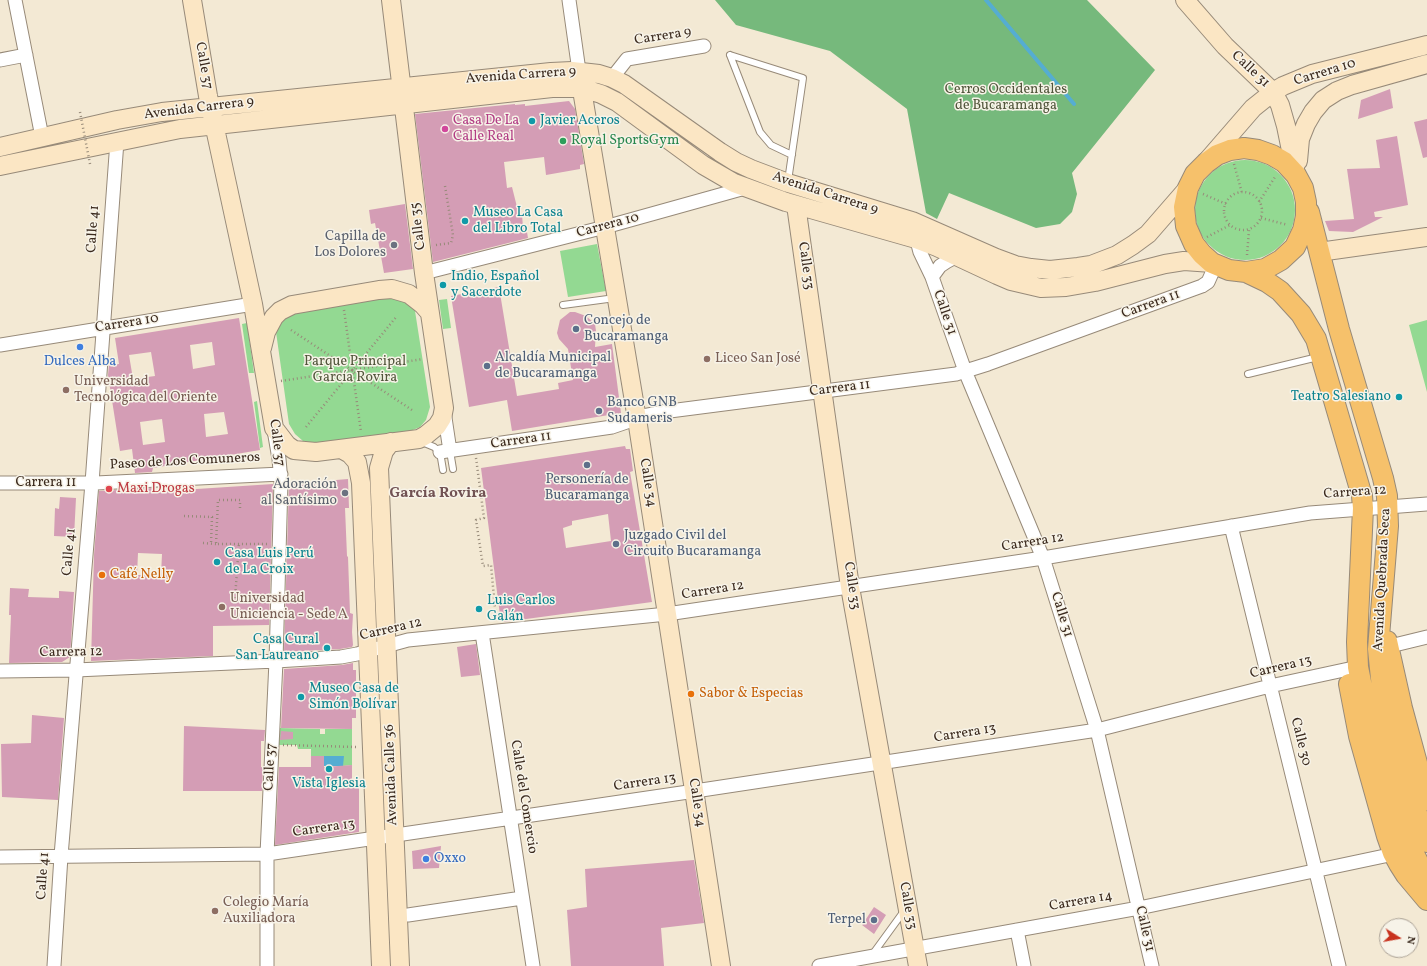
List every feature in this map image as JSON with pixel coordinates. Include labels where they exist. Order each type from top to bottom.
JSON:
[{"type":"main road","name":"Calle 37","points":[[192,0],[210,107],[253,304],[274,428]]},
{"type":"main road","name":"Calle 35","points":[[391,0],[424,272],[444,408]]},
{"type":"main road","name":"Calle 31","points":[[1185,0],[1225,46],[1273,92],[1280,105],[1286,126],[1290,169]]},
{"type":"main road","name":"Carrera 10","points":[[1206,163],[1253,108],[1273,92],[1312,74],[1427,45]]},
{"type":"main road","name":"Carrera 10","points":[[1290,169],[1306,124],[1313,112],[1323,100],[1337,91],[1352,85],[1427,64]]},
{"type":"main road","name":"Avenida Carrera 9","points":[[0,166],[173,130],[214,125],[551,72],[581,80],[601,94],[617,102],[703,165],[722,177],[745,188],[796,205],[916,239],[1011,281],[1041,288],[1066,287],[1095,282],[1150,267],[1176,262],[1212,263]]},
{"type":"main road","name":"Avenida Carrera 9","points":[[581,80],[599,74],[612,78],[633,90],[736,162],[751,169],[788,183],[912,221],[1015,265],[1031,268],[1050,270],[1065,269],[1091,265],[1117,255],[1148,234],[1188,188]]},
{"type":"main road","name":"Calle 34","points":[[581,80],[637,419],[721,966]]},
{"type":"main road","name":"Avenida Carrera 9","points":[[0,147],[138,116],[210,107],[403,96]]},
{"type":"main road","points":[[1290,169],[1272,154],[1244,148],[1230,150],[1217,155],[1206,163],[1195,174],[1188,188],[1184,207],[1186,226],[1194,244],[1212,263],[1228,270],[1246,272],[1265,269],[1282,260],[1295,247],[1303,230],[1306,216],[1306,202]]},
{"type":"main road","name":"Avenida Quebrada Seca","points":[[1290,169],[1303,188],[1339,329],[1383,478],[1388,507],[1388,526],[1382,594],[1384,648],[1382,688],[1400,790],[1402,829],[1421,868],[1427,876]]},
{"type":"main road","name":"Calle 33","points":[[796,205],[850,587],[918,966]]},
{"type":"main road","points":[[1319,252],[1427,237]]},
{"type":"main road","name":"Avenida Quebrada Seca","points":[[1246,272],[1267,282],[1280,291],[1295,306],[1308,324],[1316,339],[1362,496],[1364,508],[1359,581],[1348,648],[1353,668],[1400,790],[1427,842]]},
{"type":"main road","points":[[261,351],[266,332],[274,317],[280,311],[292,305],[392,289],[409,294],[423,305],[430,313]]},
{"type":"main road","points":[[274,428],[287,446],[294,450],[316,452],[418,438],[426,435],[437,426],[442,418],[444,408]]},
{"type":"main road","name":"Avenida Calle 36","points":[[391,442],[384,451],[379,468],[400,966]]},
{"type":"main road","name":"Avenida Calle 36","points":[[341,449],[350,454],[360,471],[381,966]]},
{"type":"main road","points":[[1384,648],[1427,800]]},
{"type":"main road","points":[[1353,668],[1353,708],[1359,736],[1387,836],[1394,854],[1406,875],[1427,900]]},
{"type":"street","points":[[16,0],[42,137]]},
{"type":"street","name":"Calle 34","points":[[569,0],[581,80]]},
{"type":"street","name":"Carrera 9","points":[[612,78],[627,59],[704,46]]},
{"type":"street","points":[[0,60],[26,55]]},
{"type":"street","name":"Calle 41","points":[[54,966],[61,856],[92,483],[116,141]]},
{"type":"street","name":"Carrera 10","points":[[424,272],[605,227],[745,188]]},
{"type":"street","name":"Calle 31","points":[[912,221],[920,252],[932,277],[964,371],[1043,558],[1097,730],[1152,966]]},
{"type":"street","name":"Calle 31","points":[[932,277],[940,266],[957,256]]},
{"type":"street","name":"Carrera 11","points":[[445,452],[612,427],[662,412],[948,375],[964,371],[1202,286],[1208,282],[1212,273],[1212,263]]},
{"type":"street","name":"Carrera 10","points":[[0,345],[253,304]]},
{"type":"street","name":"Calle 35","points":[[444,408],[445,452]]},
{"type":"street","name":"Calle 37","points":[[267,966],[266,854],[276,662],[281,474],[274,428]]},
{"type":"street","name":"Paseo de Los Comuneros","points":[[92,483],[281,474]]},
{"type":"street","name":"Carrera 11","points":[[0,483],[92,483]]},
{"type":"street","name":"Carrera 12","points":[[0,670],[76,670],[276,662],[341,657],[408,640],[667,614],[1043,558],[1316,512],[1427,504]]},
{"type":"street","name":"Calle 30","points":[[1231,526],[1339,966]]},
{"type":"street","name":"Calle del Comercio","points":[[482,633],[533,966]]},
{"type":"street","points":[[1384,648],[1427,637]]},
{"type":"street","name":"Carrera 13","points":[[0,857],[266,854],[510,819],[1097,730],[1270,686],[1353,668]]},
{"type":"street","name":"Carrera 14","points":[[819,966],[1139,908],[1394,854]]},
{"type":"street","points":[[408,915],[522,898]]},
{"type":"street","points":[[1017,930],[1024,966]]},
{"type":"lane","points":[[788,183],[792,155],[803,78],[730,55],[760,132],[771,145],[792,155]]},
{"type":"lane","points":[[563,305],[617,298]]},
{"type":"lane","points":[[1248,374],[1321,356]]},
{"type":"lane","points":[[410,440],[426,442],[445,452],[453,469]]},
{"type":"lane","points":[[443,470],[445,452]]},
{"type":"lane","points":[[871,956],[908,906]]},
{"type":"path","points":[[80,112],[90,164]]},
{"type":"path","points":[[1230,150],[1242,192]]},
{"type":"path","points":[[1259,202],[1290,169]]},
{"type":"path","points":[[435,245],[451,243],[453,235],[445,186]]},
{"type":"path","points":[[1188,188],[1226,204]]},
{"type":"path","points":[[1242,192],[1249,193],[1255,196],[1259,202],[1262,210],[1261,218],[1257,225],[1249,230],[1239,230],[1230,225],[1226,219],[1224,212],[1226,204],[1235,194],[1242,192]]},
{"type":"path","points":[[1261,218],[1303,230]]},
{"type":"path","points":[[1194,244],[1230,225]]},
{"type":"path","points":[[1246,272],[1249,230]]},
{"type":"path","points":[[344,310],[362,439]]},
{"type":"path","points":[[306,427],[397,316]]},
{"type":"path","points":[[291,330],[412,410]]},
{"type":"path","points":[[279,382],[429,358]]},
{"type":"path","points":[[474,448],[484,518],[476,520],[483,566],[491,565],[498,631]]},
{"type":"path","points":[[216,544],[218,500],[240,500],[240,508]]},
{"type":"path","points":[[184,516],[212,517],[211,543]]},
{"type":"path","points":[[203,543],[272,544]]},
{"type":"path","points":[[235,598],[239,544]]},
{"type":"path","points":[[272,745],[361,746]]},
{"type":"green space","name":"Cerros Occidentales de Bucaramanga","points":[[715,0],[1087,0],[1155,70],[1072,173],[1077,194],[1072,212],[1060,224],[1036,228],[949,193],[937,219],[926,213],[907,109],[830,51],[736,25]]},
{"type":"green space","points":[[1245,160],[1264,164],[1281,174],[1291,191],[1295,210],[1291,229],[1281,246],[1264,256],[1245,260],[1226,256],[1209,246],[1199,229],[1195,210],[1199,191],[1209,174],[1226,164]]},
{"type":"green space","points":[[597,244],[606,291],[568,297],[560,251]]},
{"type":"green space","name":"Parque Principal García Rovira","points":[[388,296],[409,303],[415,311],[430,407],[426,420],[420,427],[408,432],[315,444],[303,441],[295,434],[289,424],[276,332],[278,323],[285,315]]},
{"type":"green space","points":[[447,299],[451,328],[443,329],[439,300]]},
{"type":"green space","points":[[1427,320],[1427,392],[1409,325]]},
{"type":"green space","points":[[247,323],[254,373],[249,373],[242,324]]},
{"type":"green space","points":[[257,401],[263,447],[260,448],[254,402]]},
{"type":"green space","points":[[279,728],[320,729],[320,734],[325,734],[325,729],[352,729],[352,765],[343,766],[343,756],[311,756],[311,749],[298,749],[297,745],[279,745]]},
{"type":"water","points":[[324,756],[344,756],[343,766],[324,766]]},
{"type":"building","points":[[1390,89],[1393,108],[1358,119],[1361,100]]},
{"type":"building","points":[[569,101],[575,109],[584,164],[580,165],[580,169],[546,175],[544,157],[504,162],[507,188],[512,187],[519,215],[522,215],[523,227],[526,226],[528,238],[433,262],[415,114],[515,104],[525,104],[525,106]]},
{"type":"building","points":[[1427,119],[1427,157],[1423,158],[1414,122]]},
{"type":"building","points":[[1397,136],[1408,205],[1374,212],[1375,217],[1383,217],[1353,232],[1329,231],[1325,221],[1354,219],[1347,169],[1380,168],[1376,140]]},
{"type":"building","name":"Capilla de Los Dolores","points":[[405,204],[413,269],[384,273],[375,223],[371,224],[369,210]]},
{"type":"building","name":"Alcaldía Municipal de Bucaramanga","points":[[499,287],[517,396],[559,389],[558,383],[573,380],[568,349],[559,339],[557,333],[560,320],[570,312],[575,312],[586,316],[595,324],[595,347],[612,344],[621,413],[512,431],[507,400],[469,407],[451,296]]},
{"type":"building","points":[[239,318],[260,450],[153,468],[152,472],[135,473],[132,449],[120,451],[108,375],[109,365],[119,364],[115,338]],"holes":[[[212,342],[215,365],[193,369],[190,345]],[[151,352],[155,376],[133,379],[129,355]],[[224,412],[228,434],[206,437],[204,414]],[[162,419],[165,442],[143,445],[140,422]]]},
{"type":"building","points":[[625,446],[626,449],[630,449],[633,471],[630,472],[652,602],[504,622],[503,614],[500,615],[481,468]],"holes":[[[608,514],[611,541],[566,548],[563,528],[572,525],[572,521]]]},
{"type":"building","points":[[348,479],[349,508],[345,508],[350,613],[353,614],[353,645],[352,647],[340,649],[284,652],[289,484]]},
{"type":"building","points":[[273,484],[269,625],[213,626],[213,656],[91,661],[94,555],[99,491],[152,488],[151,492]],"holes":[[[138,553],[162,554],[161,575],[137,575]]]},
{"type":"building","points":[[60,497],[76,498],[74,537],[54,536],[55,508],[59,509]]},
{"type":"building","points":[[10,588],[29,589],[28,597],[59,598],[59,591],[74,592],[70,657],[62,662],[9,663],[11,615],[9,615]]},
{"type":"building","points":[[476,644],[480,675],[461,677],[457,647]]},
{"type":"building","name":"Museo Casa de Simón Bolívar","points":[[353,663],[353,670],[356,670],[356,718],[352,718],[352,729],[281,728],[284,669]]},
{"type":"building","points":[[32,715],[64,718],[58,800],[2,797],[1,744],[31,743]]},
{"type":"building","points":[[184,726],[265,730],[264,741],[261,741],[261,767],[263,767],[262,791],[183,791]]},
{"type":"building","points":[[281,731],[293,732],[293,739],[280,740]]},
{"type":"building","points":[[311,756],[324,756],[324,767],[352,765],[352,785],[359,785],[359,832],[275,845],[279,767],[311,767]]},
{"type":"building","name":"Oxxo","points":[[441,846],[439,868],[413,869],[412,851]]},
{"type":"building","points":[[694,860],[704,923],[661,928],[664,966],[571,966],[567,910],[587,907],[585,869]]},
{"type":"building","name":"Terpel","points":[[874,907],[886,915],[874,934],[862,925]]},
{"type":"waterway","points":[[986,0],[1074,104]]},
{"type":"place","name":"Javier Aceros","points":[[532,121]]},
{"type":"place","name":"Casa De La Calle Real","points":[[445,129]]},
{"type":"place","name":"Royal SportsGym","points":[[563,141]]},
{"type":"place","name":"Museo La Casa del Libro Total","points":[[465,221]]},
{"type":"place","name":"Capilla de Los Dolores","points":[[394,245]]},
{"type":"place","name":"Indio, Español y Sacerdote","points":[[443,285]]},
{"type":"place","name":"Concejo de Bucaramanga","points":[[576,329]]},
{"type":"place","name":"Dulces Alba","points":[[80,347]]},
{"type":"place","name":"Liceo San José","points":[[707,359]]},
{"type":"place","name":"Alcaldía Municipal de Bucaramanga","points":[[487,366]]},
{"type":"place","name":"Universidad Tecnológica del Oriente","points":[[66,390]]},
{"type":"place","name":"Teatro Salesiano","points":[[1399,397]]},
{"type":"place","name":"Banco GNB Sudameris","points":[[599,411]]},
{"type":"place","name":"Personería de Bucaramanga","points":[[587,465]]},
{"type":"place","name":"Maxi Drogas","points":[[109,489]]},
{"type":"place","name":"Adoración al Santísimo","points":[[345,493]]},
{"type":"place","name":"Juzgado Civil del Circuito Bucaramanga","points":[[616,544]]},
{"type":"place","name":"Casa Luis Perú de La Croix","points":[[217,562]]},
{"type":"place","name":"Café Nelly","points":[[102,575]]},
{"type":"place","name":"Universidad Uniciencia - Sede A","points":[[222,607]]},
{"type":"place","name":"Luis Carlos Galán","points":[[479,609]]},
{"type":"place","name":"Casa Cural San Laureano","points":[[327,648]]},
{"type":"place","name":"Sabor & Especias","points":[[691,694]]},
{"type":"place","name":"Museo Casa de Simón Bolívar","points":[[301,697]]},
{"type":"place","name":"Vista Iglesia","points":[[329,769]]},
{"type":"place","name":"Oxxo","points":[[426,859]]},
{"type":"place","name":"Colegio María Auxiliadora","points":[[215,911]]},
{"type":"place","name":"Terpel","points":[[874,920]]},
{"type":"district","name":"García Rovira","points":[[438,494]]}]
